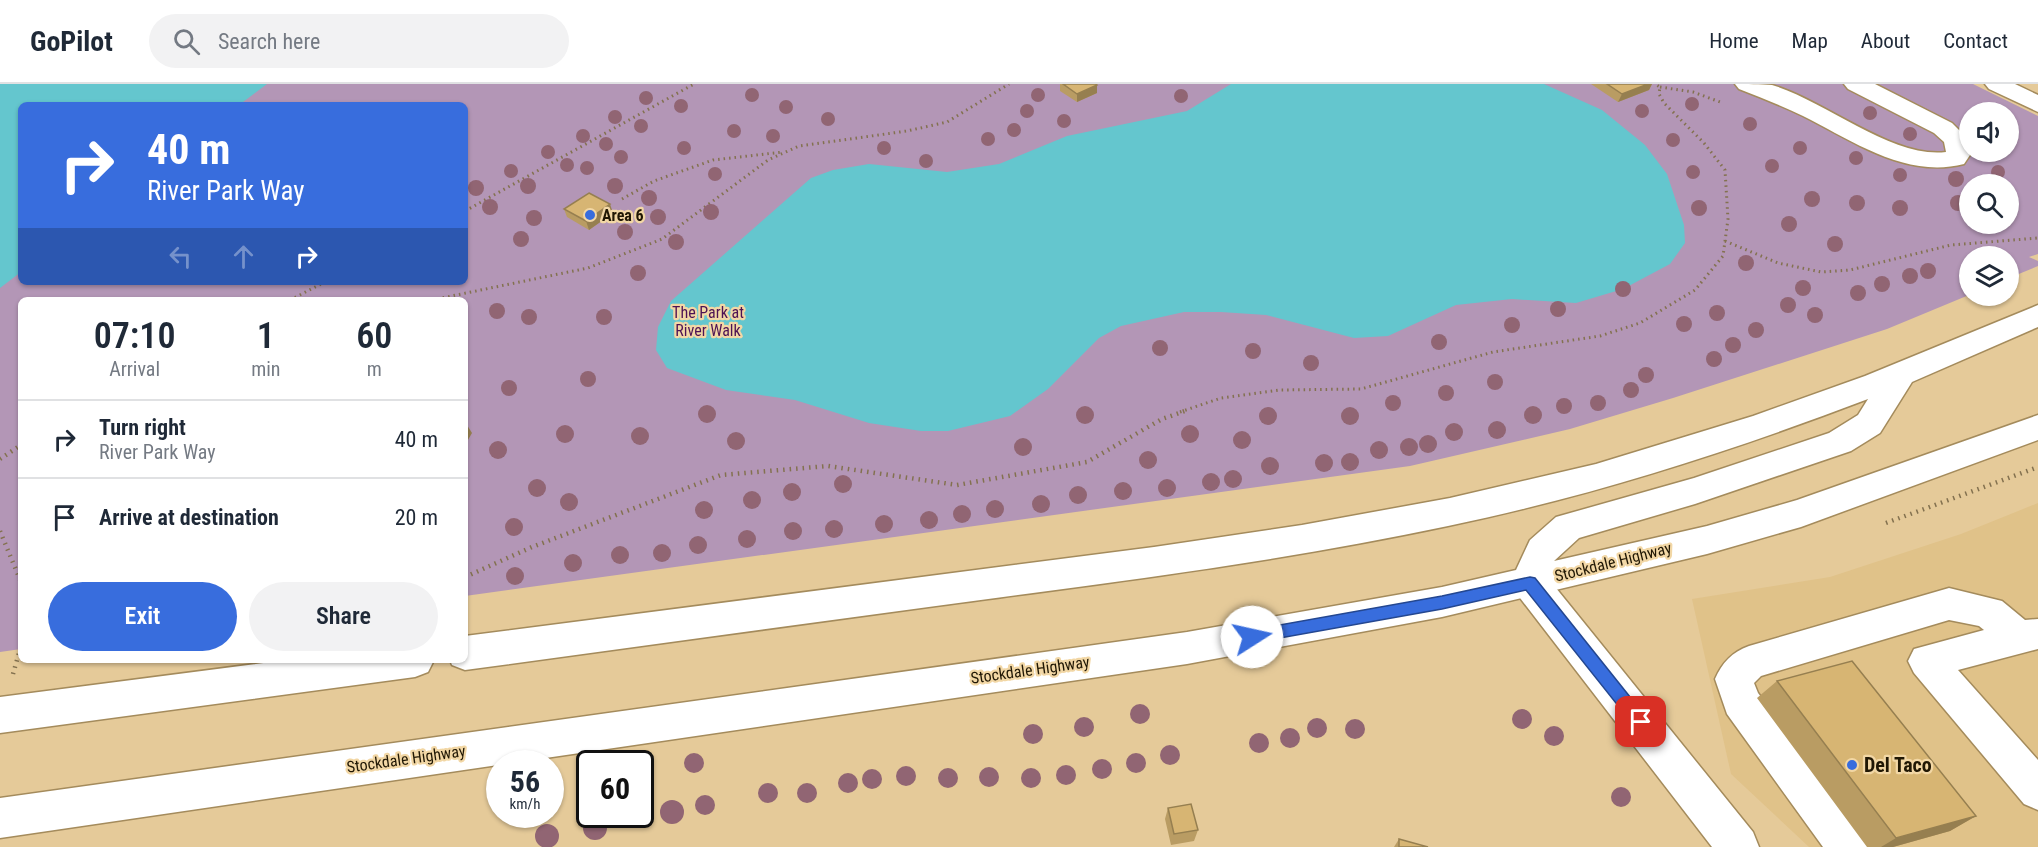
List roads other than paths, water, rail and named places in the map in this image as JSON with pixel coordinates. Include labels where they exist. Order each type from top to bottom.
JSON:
[{"type":"main road","points":[[1747,84],[1818,114],[1885,148],[1943,163],[1955,159],[1960,150],[1955,139],[1943,128],[1856,84]]},
{"type":"main road","points":[[1997,84],[2038,105]]},
{"type":"main road","points":[[468,653],[1160,562],[1386,525],[1593,478],[1755,428],[1903,371],[2038,315]]},
{"type":"main road","points":[[1738,847],[1530,583],[1534,564],[1551,537],[1568,527],[1695,491],[1839,442],[1869,424],[1903,371]]},
{"type":"main road","name":"Stockdale Highway","points":[[0,818],[1187,648],[1442,602],[1707,540],[1801,513],[2038,427]]},
{"type":"main road","points":[[1849,847],[1741,702],[1734,679],[1749,663],[1949,604],[1989,612],[2029,636]]},
{"type":"main road","points":[[2029,636],[1927,661],[2038,790]]},
{"type":"main road","points":[[0,715],[392,663]]},
{"type":"water","points":[[0,84],[267,84],[243,102],[18,102],[18,274],[0,288]]},
{"type":"water","points":[[1231,84],[1544,84],[1602,110],[1645,145],[1667,174],[1684,225],[1685,243],[1670,264],[1623,289],[1576,303],[1512,299],[1456,305],[1388,336],[1354,338],[1266,315],[1221,312],[1184,312],[1121,326],[1099,338],[1048,389],[1010,416],[948,431],[921,431],[869,423],[795,400],[726,390],[667,368],[656,350],[658,327],[671,301],[811,178],[833,170],[869,164],[947,172],[999,164],[1067,136],[1187,111]]},
{"type":"place","name":"Area 6","points":[[590,215]]},
{"type":"place","name":"Del Taco","points":[[1852,765]]},
{"type":"park label","name":"The Park at River Walk","points":[[708,321]]}]
